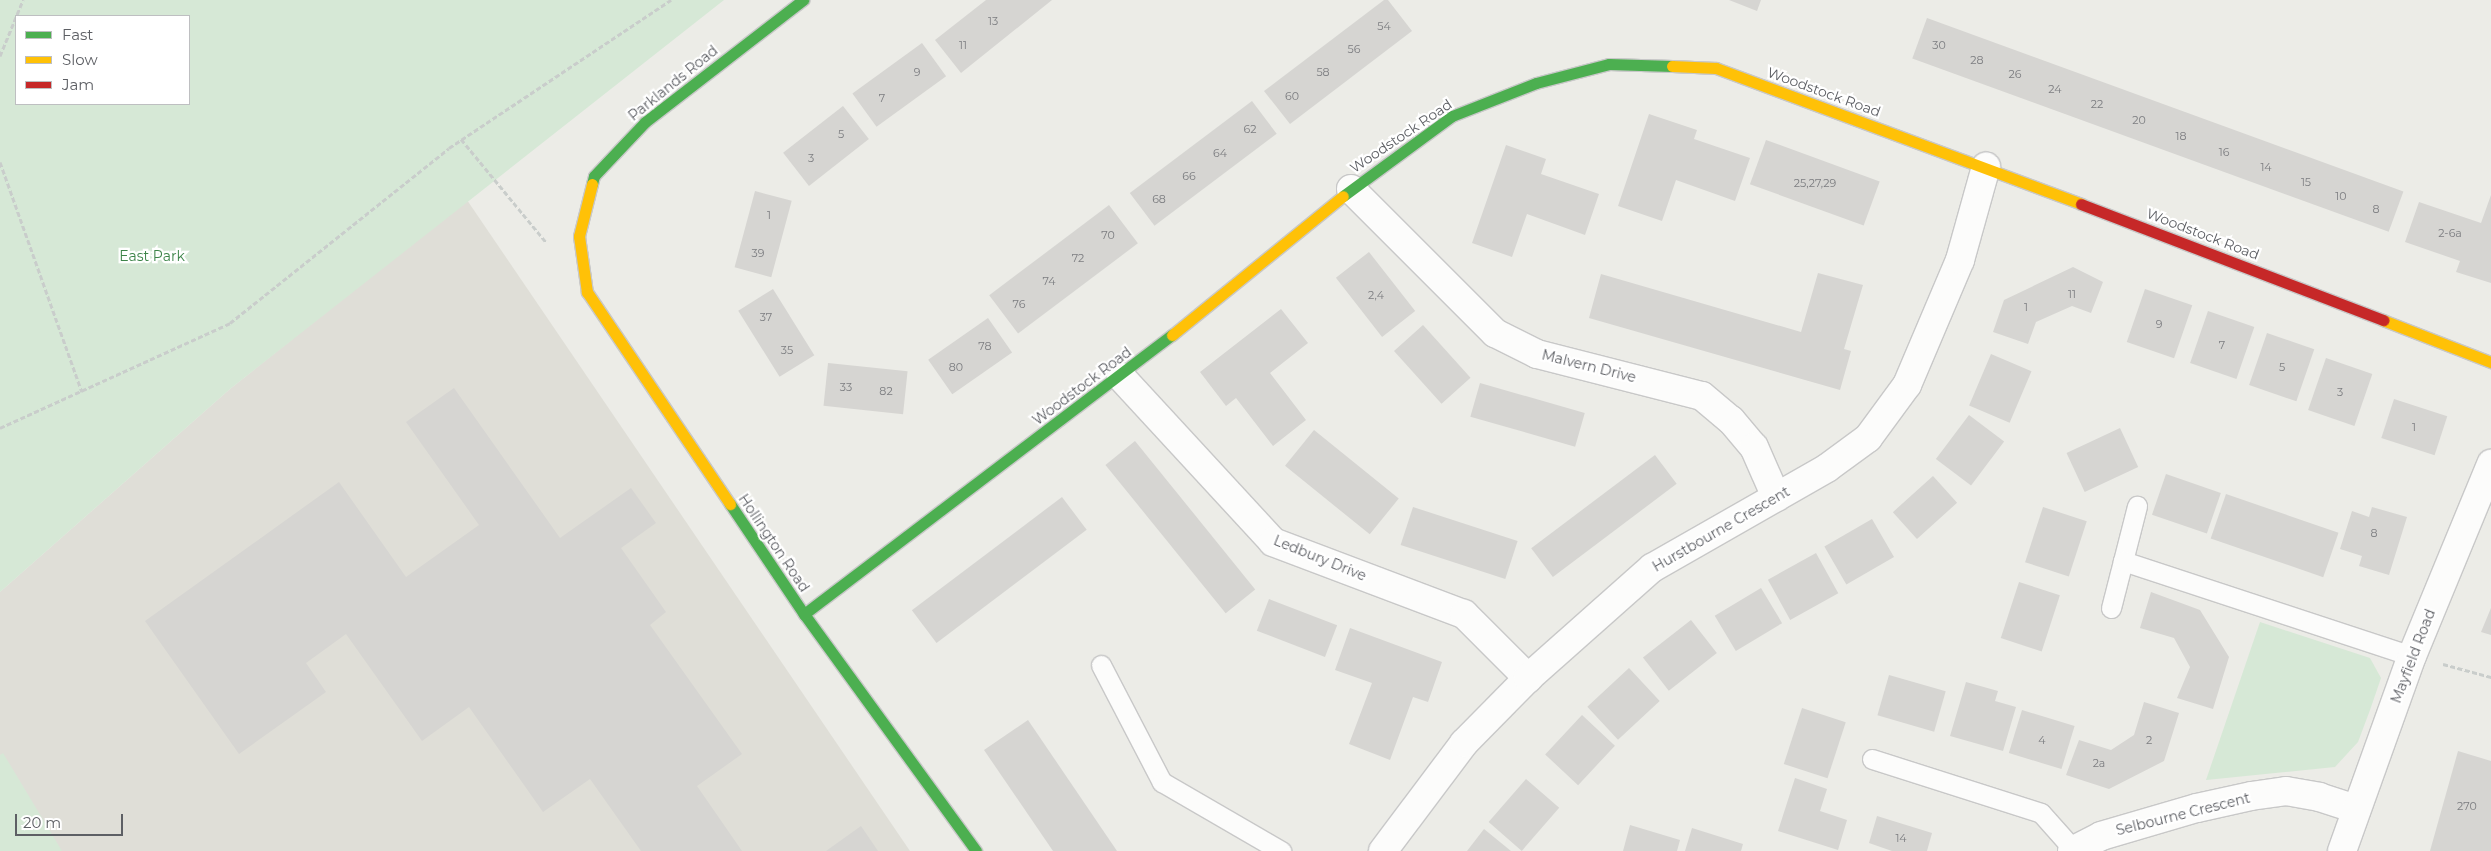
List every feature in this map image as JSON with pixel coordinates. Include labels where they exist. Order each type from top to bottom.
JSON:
[{"type":"street","name":"Parklands Road","points":[[579,236],[594,176],[600,169],[645,122],[803,0]]},
{"type":"street","name":"Woodstock Road","points":[[804,614],[1120,377],[1351,189],[1452,116],[1536,83],[1609,64],[1716,68],[1986,167],[2491,362]]},
{"type":"street","name":"Hurstbourne Crescent","points":[[1383,851],[1464,743],[1528,678],[1652,568],[1827,468],[1868,438],[1907,385],[1960,260],[1986,167]]},
{"type":"street","name":"Malvern Drive","points":[[1351,189],[1495,333],[1537,354],[1702,396],[1731,420],[1754,447],[1776,497]]},
{"type":"street","name":"Hollington Road","points":[[579,236],[587,292],[804,614],[976,851]]},
{"type":"street","name":"Ledbury Drive","points":[[1120,377],[1273,542],[1464,614],[1528,678]]},
{"type":"street","name":"Mayfield Road","points":[[2342,851],[2412,656],[2491,464]]},
{"type":"street","name":"Selbourne Crescent","points":[[2073,850],[2101,836],[2197,808],[2277,792],[2319,797],[2356,809]]},
{"type":"lane","points":[[2111,608],[2137,506]]},
{"type":"lane","points":[[2123,561],[2412,656]]},
{"type":"lane","points":[[1101,665],[1162,782],[1281,851]]},
{"type":"lane","points":[[1872,759],[2041,813],[2073,850]]},
{"type":"path","points":[[17,15],[23,0]]},
{"type":"path","points":[[0,428],[230,323],[461,139],[671,0]]},
{"type":"path","points":[[0,56],[15,19]]},
{"type":"path","points":[[461,139],[550,246]]},
{"type":"path","points":[[0,162],[82,392]]},
{"type":"path","points":[[2412,656],[2491,677]]},
{"type":"shaded area","points":[[467,200],[910,851],[0,851],[0,592],[230,389]]},
{"type":"green space","name":"East Park","points":[[0,0],[724,0],[230,389],[0,592]]},
{"type":"green space","points":[[2260,622],[2370,658],[2381,678],[2358,742],[2335,767],[2206,780]]},
{"type":"green space","points":[[3,753],[62,851],[0,851],[0,755]]},
{"type":"building","points":[[986,0],[1052,0],[961,73],[935,40]]},
{"type":"building","points":[[1384,0],[1388,0],[1412,31],[1290,124],[1264,91]]},
{"type":"building","points":[[1729,0],[1761,0],[1757,11]]},
{"type":"building","points":[[1927,18],[2403,191],[2389,232],[1912,58]]},
{"type":"building","points":[[922,43],[946,76],[877,127],[852,94]]},
{"type":"building","points":[[1252,101],[1277,134],[1154,226],[1130,193]]},
{"type":"building","points":[[843,106],[869,139],[809,186],[783,153]]},
{"type":"building","points":[[1649,114],[1697,130],[1694,139],[1750,158],[1735,201],[1676,180],[1662,221],[1618,206]]},
{"type":"building","points":[[1766,140],[1880,181],[1864,226],[1750,184]]},
{"type":"building","points":[[1506,145],[1546,159],[1541,174],[1599,194],[1585,235],[1527,214],[1512,257],[1472,243]]},
{"type":"building","points":[[755,191],[792,201],[771,277],[735,267]]},
{"type":"building","points":[[2491,195],[2491,283],[2456,272],[2460,261],[2405,242],[2419,202],[2481,223]]},
{"type":"building","points":[[1109,205],[1138,243],[1018,334],[989,295]]},
{"type":"building","points":[[1369,252],[1415,311],[1382,337],[1336,278]]},
{"type":"building","points":[[2073,267],[2103,282],[2091,313],[2072,306],[2036,322],[2028,344],[1993,332],[2004,300]]},
{"type":"building","points":[[1818,273],[1863,285],[1844,349],[1851,351],[1840,390],[1589,318],[1601,274],[1801,332]]},
{"type":"building","points":[[773,289],[814,355],[780,377],[738,311]]},
{"type":"building","points":[[2145,289],[2192,305],[2174,358],[2127,342]]},
{"type":"building","points":[[1281,309],[1308,343],[1270,373],[1306,420],[1273,446],[1236,398],[1226,406],[1200,372]]},
{"type":"building","points":[[2208,311],[2254,327],[2236,379],[2190,363]]},
{"type":"building","points":[[988,318],[1012,352],[952,394],[928,360]]},
{"type":"building","points":[[1423,325],[1471,378],[1442,404],[1394,351]]},
{"type":"building","points":[[2267,333],[2314,349],[2296,401],[2249,385]]},
{"type":"building","points":[[1991,354],[2032,371],[2010,423],[1969,406]]},
{"type":"building","points":[[2326,358],[2372,374],[2354,426],[2308,410]]},
{"type":"building","points":[[828,363],[908,371],[903,414],[824,406]]},
{"type":"building","points":[[1480,383],[1585,413],[1575,447],[1470,417]]},
{"type":"building","points":[[454,388],[560,538],[631,488],[656,523],[621,548],[666,612],[650,625],[742,754],[697,786],[742,851],[641,851],[590,779],[543,812],[469,707],[422,741],[346,634],[306,663],[326,692],[239,754],[145,621],[339,482],[406,577],[479,525],[406,422]]},
{"type":"building","points":[[2394,399],[2447,416],[2435,455],[2381,438]]},
{"type":"building","points":[[1969,415],[2004,441],[1971,485],[1936,459]]},
{"type":"building","points":[[2120,428],[2138,467],[2085,492],[2067,453]]},
{"type":"building","points":[[1314,430],[1399,499],[1370,534],[1285,466]]},
{"type":"building","points":[[1135,441],[1255,589],[1226,613],[1105,465]]},
{"type":"building","points":[[1655,455],[1677,484],[1553,577],[1531,548]]},
{"type":"building","points":[[2166,474],[2221,493],[2207,534],[2152,515]]},
{"type":"building","points":[[1933,476],[1957,503],[1917,539],[1893,512]]},
{"type":"building","points":[[2226,494],[2339,533],[2323,577],[2211,538]]},
{"type":"building","points":[[1062,497],[1087,530],[937,643],[912,610]]},
{"type":"building","points":[[1413,507],[1518,541],[1505,579],[1401,545]]},
{"type":"building","points":[[2043,507],[2087,521],[2069,576],[2025,562]]},
{"type":"building","points":[[2372,507],[2407,517],[2389,575],[2359,566],[2362,556],[2340,549],[2352,511],[2369,517]]},
{"type":"building","points":[[1872,519],[1894,557],[1846,585],[1824,546]]},
{"type":"building","points":[[1816,553],[1838,593],[1790,620],[1768,580]]},
{"type":"building","points":[[2019,582],[2060,595],[2042,651],[2001,638]]},
{"type":"building","points":[[1761,588],[1782,623],[1736,651],[1715,616]]},
{"type":"building","points":[[2151,592],[2200,610],[2229,657],[2213,709],[2177,698],[2190,667],[2174,638],[2140,628]]},
{"type":"building","points":[[1269,599],[1337,625],[1325,657],[1257,631]]},
{"type":"building","points":[[2491,608],[2491,635],[2481,632]]},
{"type":"building","points":[[1691,620],[1717,653],[1669,691],[1643,658]]},
{"type":"building","points":[[1350,628],[1442,662],[1428,702],[1413,697],[1390,760],[1349,744],[1372,683],[1335,670]]},
{"type":"building","points":[[1629,668],[1660,701],[1618,740],[1587,707]]},
{"type":"building","points":[[1889,675],[1946,691],[1934,732],[1877,715]]},
{"type":"building","points":[[1966,682],[1998,691],[1995,701],[2016,707],[2003,751],[1950,736]]},
{"type":"building","points":[[2144,702],[2179,713],[2164,761],[2109,789],[2066,775],[2079,740],[2111,750],[2134,735]]},
{"type":"building","points":[[1802,708],[1846,722],[1828,778],[1784,764]]},
{"type":"building","points":[[2022,710],[2075,726],[2061,769],[2009,753]]},
{"type":"building","points":[[1582,715],[1615,746],[1578,785],[1545,754]]},
{"type":"building","points":[[1028,720],[1117,851],[1053,851],[984,750]]},
{"type":"building","points":[[2458,751],[2491,761],[2491,851],[2430,851]]},
{"type":"building","points":[[1795,778],[1827,789],[1820,811],[1847,820],[1838,850],[1778,831]]},
{"type":"building","points":[[1526,779],[1559,808],[1522,851],[1489,822]]},
{"type":"building","points":[[1877,816],[1932,833],[1927,851],[1892,851],[1869,843]]},
{"type":"building","points":[[1630,825],[1680,840],[1677,851],[1623,851]]},
{"type":"building","points":[[861,826],[878,851],[826,851]]},
{"type":"building","points":[[1692,828],[1743,844],[1741,851],[1685,851]]},
{"type":"building","points":[[1484,829],[1511,851],[1467,851]]},
{"type":"traffic: fast","points":[[592,184],[594,176],[645,122],[803,0]]},
{"type":"traffic: fast","points":[[1343,196],[1452,116],[1536,83],[1609,64],[1672,66]]},
{"type":"traffic: fast","points":[[804,614],[1172,335]]},
{"type":"traffic: fast","points":[[730,504],[804,614],[976,851]]},
{"type":"traffic: slow","points":[[1672,66],[1716,68],[2081,204]]},
{"type":"traffic: slow","points":[[592,184],[579,236],[587,292],[730,504]]},
{"type":"traffic: slow","points":[[1172,335],[1343,196]]},
{"type":"traffic: slow","points":[[2383,320],[2491,362]]},
{"type":"traffic: jam","points":[[2081,204],[2383,320]]}]
